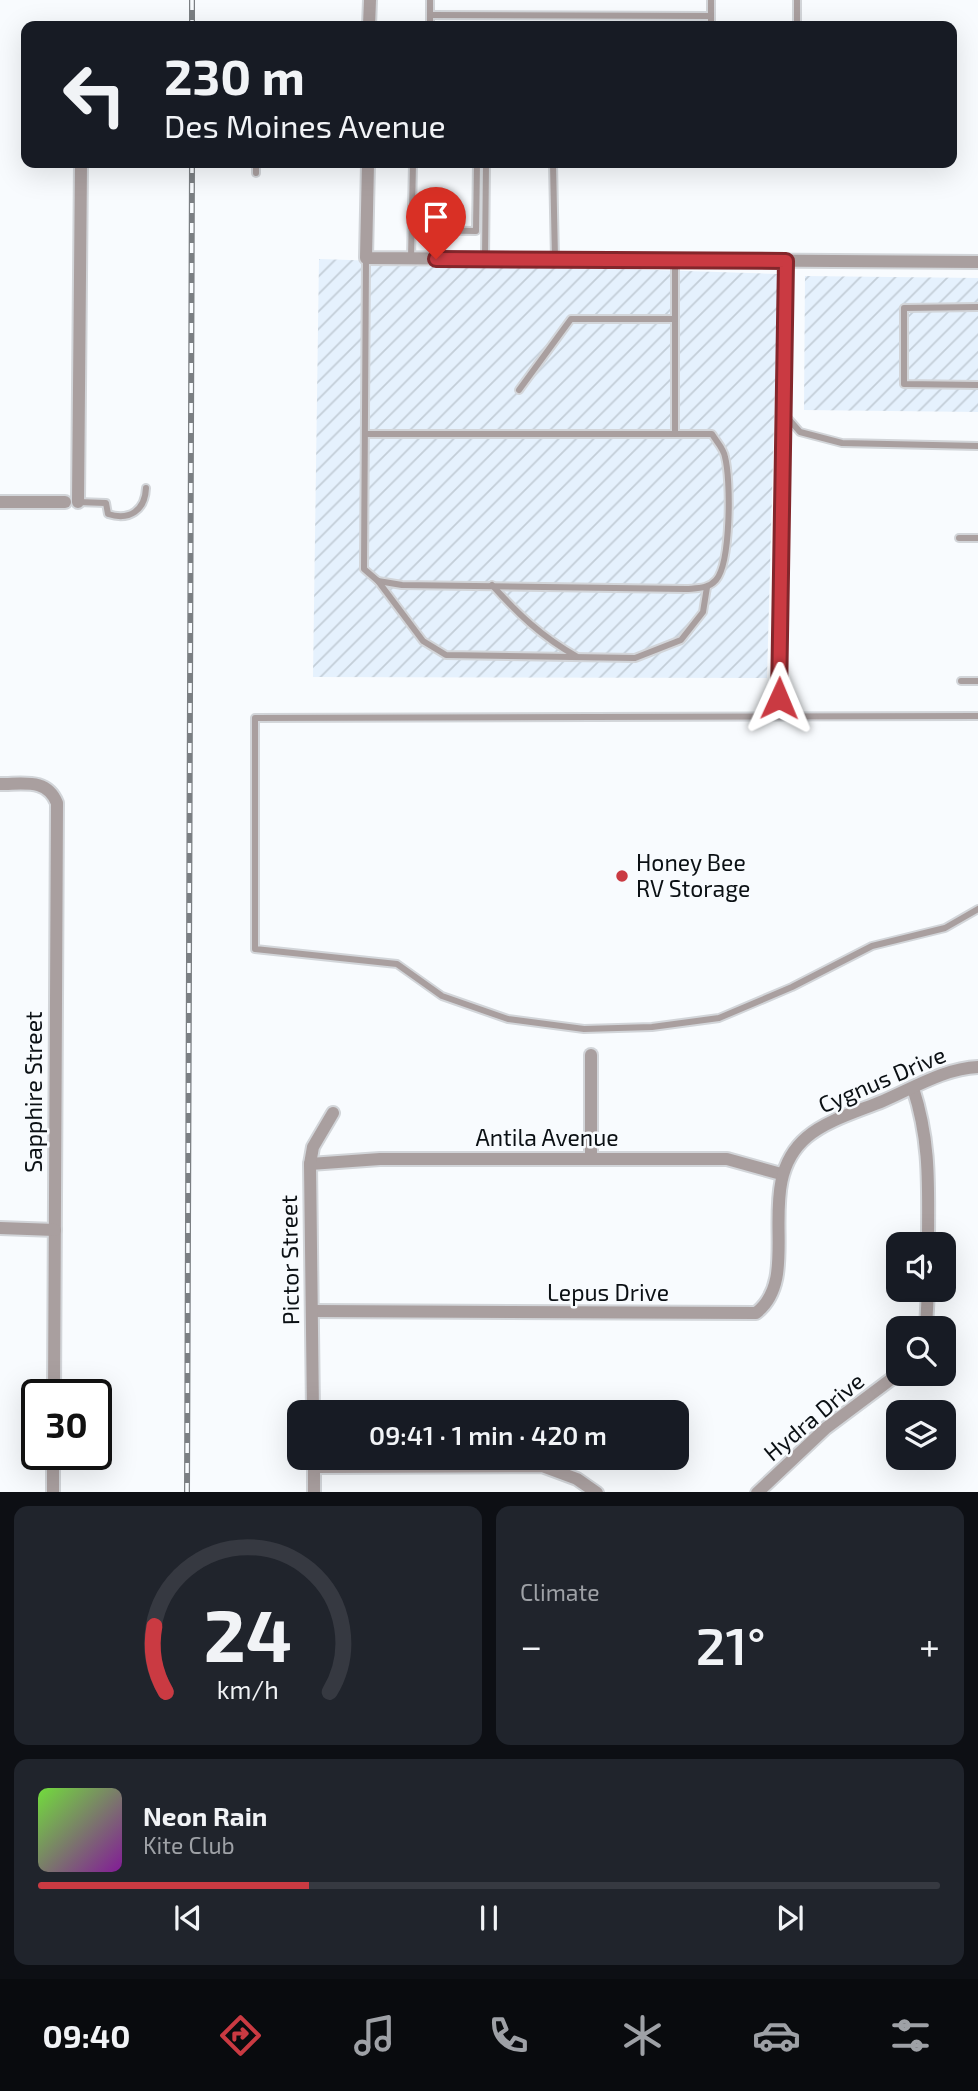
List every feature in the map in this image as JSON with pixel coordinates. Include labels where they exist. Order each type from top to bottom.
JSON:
[{"type":"street","points":[[369,21],[370,0]]},
{"type":"street","points":[[0,502],[72,502],[81,168]]},
{"type":"street","points":[[368,168],[366,258],[978,262]]},
{"type":"street","points":[[779,698],[786,261]]},
{"type":"street","name":"Sapphire Street","points":[[0,784],[40,784],[52,790],[57,803],[54,1379]]},
{"type":"street","points":[[591,1055],[592,1158]]},
{"type":"street","name":"Cygnus Drive","points":[[781,1174],[790,1157],[815,1132],[964,1067],[978,1067]]},
{"type":"street","points":[[913,1088],[925,1123],[928,1232]]},
{"type":"street","name":"Pictor Street","points":[[313,1400],[310,1164],[313,1147],[333,1113]]},
{"type":"street","name":"Antila Avenue","points":[[310,1164],[380,1159],[727,1158],[781,1174]]},
{"type":"street","name":"Lepus Drive","points":[[312,1311],[756,1313],[769,1303],[776,1283],[781,1174]]},
{"type":"street","points":[[0,1228],[55,1230]]},
{"type":"street","name":"Hydra Drive","points":[[758,1492],[826,1428],[886,1383]]},
{"type":"street","points":[[53,1470],[53,1492]]},
{"type":"street","points":[[314,1470],[314,1492]]},
{"type":"street","points":[[553,1470],[577,1479],[596,1492]]},
{"type":"lane","points":[[430,0],[430,21]]},
{"type":"lane","points":[[711,0],[711,21]]},
{"type":"lane","points":[[797,0],[797,21]]},
{"type":"lane","points":[[430,15],[711,16]]},
{"type":"lane","points":[[256,168],[256,173]]},
{"type":"lane","points":[[411,259],[413,168]]},
{"type":"lane","points":[[412,230],[477,230],[477,168]]},
{"type":"lane","points":[[485,259],[486,168]]},
{"type":"lane","points":[[553,168],[555,260]]},
{"type":"lane","points":[[366,258],[367,434],[364,569],[378,581],[424,641],[446,656],[635,658],[681,639],[703,612],[707,587]]},
{"type":"lane","points":[[675,260],[675,434]]},
{"type":"lane","points":[[978,307],[904,308],[904,384],[978,384]]},
{"type":"lane","points":[[519,390],[570,319],[675,319]]},
{"type":"lane","points":[[785,415],[800,432],[842,443],[978,446]]},
{"type":"lane","points":[[367,434],[712,434],[725,454],[728,479],[725,562],[718,579],[707,587],[402,585],[378,581]]},
{"type":"lane","points":[[72,502],[106,503],[108,514],[126,516],[141,508],[145,501],[146,488]]},
{"type":"lane","points":[[960,538],[978,538]]},
{"type":"lane","points":[[492,585],[522,619],[552,643],[577,656]]},
{"type":"lane","points":[[961,681],[978,681]]},
{"type":"lane","points":[[978,716],[255,718],[255,949],[397,964],[442,996],[508,1019],[584,1029],[653,1027],[719,1018],[792,987],[872,946],[945,928],[978,909]]},
{"type":"shaded area","points":[[319,259],[778,274],[767,678],[313,677]]},
{"type":"shaded area","points":[[805,276],[978,278],[978,412],[804,410]]},
{"type":"railway","points":[[192,0],[192,21]]},
{"type":"railway","points":[[187,1492],[192,168]]},
{"type":"place","name":"Honey Bee RV Storage","points":[[622,876]]},
{"type":"route","points":[[436,259],[786,261],[779,698]]}]
